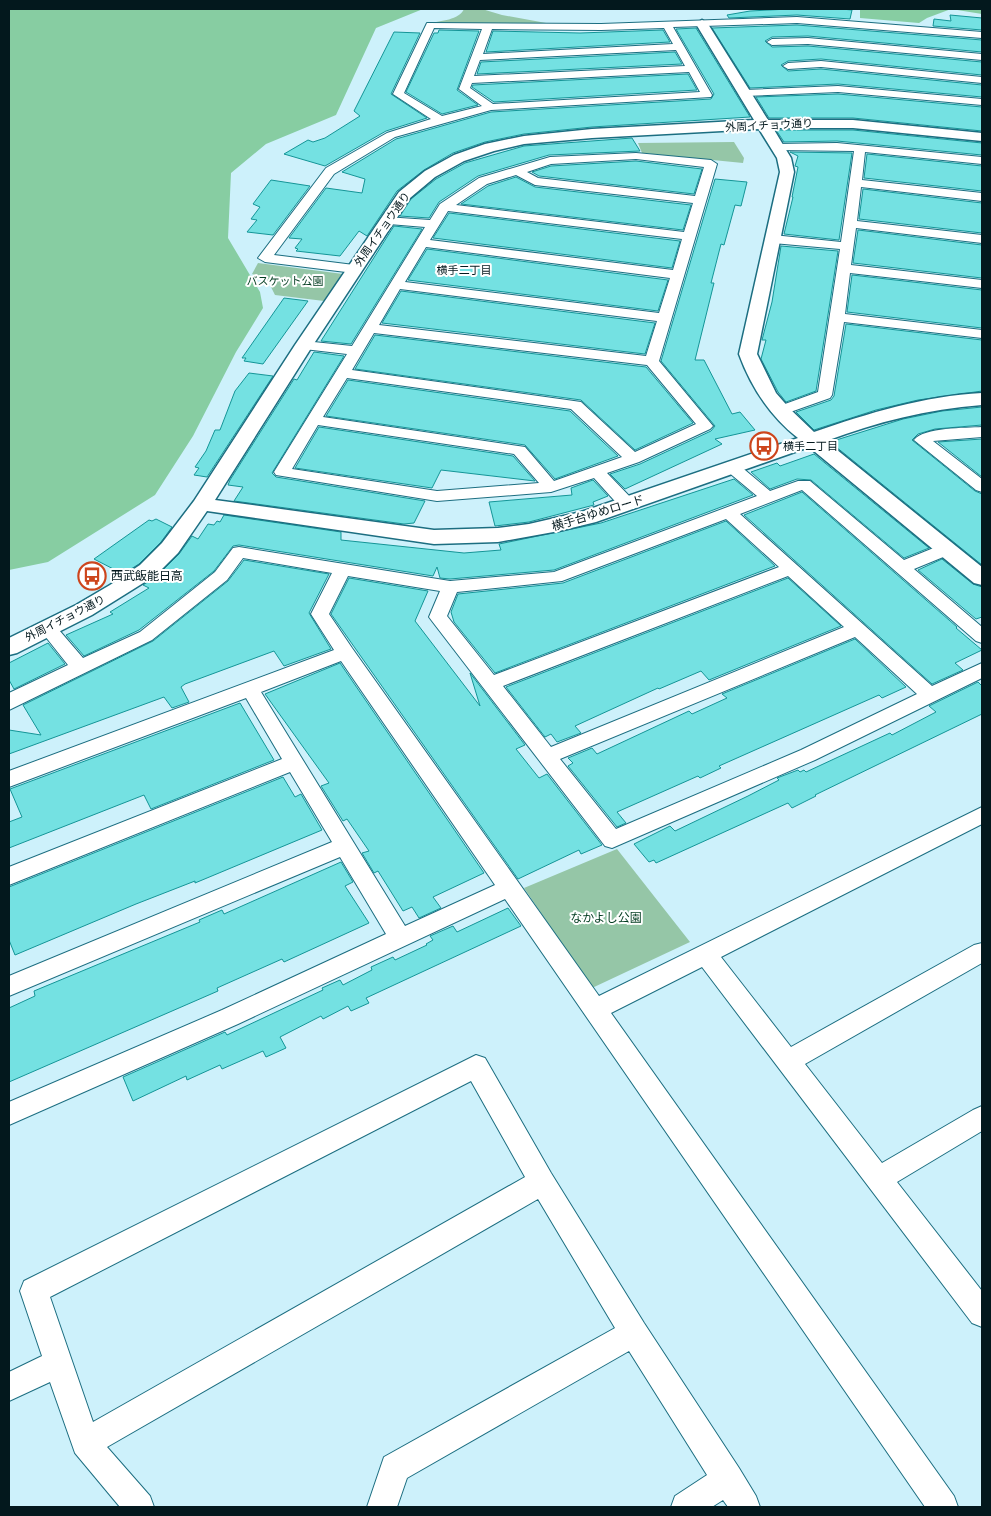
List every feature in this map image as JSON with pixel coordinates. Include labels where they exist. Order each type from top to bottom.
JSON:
[{"type":"street","points":[[440,120],[398,94],[430,25],[601,27],[797,20],[982,36]]},
{"type":"street","points":[[758,21],[788,66],[838,89],[982,102]]},
{"type":"street","points":[[702,24],[784,158],[787,172],[761,286],[748,354],[754,373],[764,392],[779,410],[812,440],[982,578]]},
{"type":"street","points":[[354,269],[265,258],[330,171],[391,134],[491,107],[707,95],[667,25]]},
{"type":"street","points":[[488,26],[464,89],[491,107]]},
{"type":"street","points":[[744,93],[788,66],[808,40],[982,56]]},
{"type":"street","points":[[475,57],[680,47]]},
{"type":"street","points":[[788,66],[821,64],[982,80]]},
{"type":"street","points":[[467,80],[692,69]]},
{"type":"street","name":"外周イチョウ通り","points":[[9,647],[92,605],[148,570],[170,548],[202,504],[304,344],[404,195],[424,177],[454,160],[501,145],[564,136],[764,125],[849,124],[982,137]]},
{"type":"street","points":[[777,147],[860,148],[982,160]]},
{"type":"street","points":[[779,410],[825,395],[838,316],[860,148]]},
{"type":"street","points":[[370,328],[652,362],[705,426],[633,459],[552,486],[437,496],[282,472],[341,373],[355,351],[398,285],[432,224],[444,207],[482,181],[550,161],[636,156],[711,164],[652,362]]},
{"type":"street","points":[[517,171],[535,181],[701,200]]},
{"type":"street","points":[[856,183],[982,197]]},
{"type":"street","points":[[444,207],[690,236]]},
{"type":"street","points":[[389,220],[432,224]]},
{"type":"street","points":[[851,224],[982,239]]},
{"type":"street","points":[[773,239],[847,246]]},
{"type":"street","points":[[422,243],[679,276]]},
{"type":"street","points":[[844,268],[982,284]]},
{"type":"street","points":[[398,285],[665,318]]},
{"type":"street","points":[[838,316],[982,334]]},
{"type":"street","points":[[304,344],[355,351]]},
{"type":"street","points":[[341,373],[576,405],[633,459]]},
{"type":"street","name":"横手台ゆめロード","points":[[202,504],[434,537],[465,539],[514,535],[548,528],[628,505],[912,407],[961,399],[982,399]]},
{"type":"street","points":[[313,420],[519,450],[552,486]]},
{"type":"street","points":[[982,432],[937,436],[922,440],[982,487]]},
{"type":"street","points":[[733,468],[768,498]]},
{"type":"street","points":[[597,472],[628,505]]},
{"type":"street","points":[[9,702],[146,636],[222,576],[238,552],[450,586],[556,578],[804,484],[982,637]]},
{"type":"street","points":[[729,512],[930,695]]},
{"type":"street","points":[[901,568],[947,549]]},
{"type":"street","points":[[343,568],[320,614],[345,653],[594,1010],[943,1507]]},
{"type":"street","points":[[490,684],[792,569]]},
{"type":"street","points":[[450,586],[438,616],[612,840],[808,755],[982,670]]},
{"type":"street","points":[[48,628],[80,668]]},
{"type":"street","points":[[546,757],[857,629]]},
{"type":"street","points":[[9,779],[345,653]]},
{"type":"street","points":[[250,689],[400,937]]},
{"type":"street","points":[[9,876],[294,762]]},
{"type":"street","points":[[594,1010],[982,814]]},
{"type":"street","points":[[9,986],[345,846]]},
{"type":"street","points":[[9,1114],[230,1016],[509,888]]},
{"type":"street","points":[[788,1061],[982,952]]},
{"type":"street","points":[[705,954],[982,1313]]},
{"type":"street","points":[[139,1507],[85,1443],[34,1291],[476,1066],[542,1182],[745,1507]]},
{"type":"street","points":[[879,1179],[979,1125]]},
{"type":"street","points":[[85,1443],[542,1182]]},
{"type":"street","points":[[382,1507],[396,1468],[634,1332]]},
{"type":"street","points":[[9,1387],[58,1363]]},
{"type":"street","points":[[686,1507],[728,1479]]},
{"type":"green space","points":[[9,9],[423,9],[376,28],[336,115],[266,144],[231,173],[228,238],[260,292],[263,308],[236,352],[193,436],[155,495],[48,562],[9,570]]},
{"type":"green space","points":[[464,9],[482,9],[502,15],[557,25],[429,23],[454,18],[462,13]]},
{"type":"green space","points":[[860,9],[951,9],[919,23],[860,18]]},
{"type":"green space","points":[[951,9],[982,9],[982,14]]},
{"type":"green space","points":[[734,142],[744,158],[743,163],[642,153],[638,143]]},
{"type":"green space","name":"バスケット公園","points":[[258,263],[343,274],[324,301],[275,295],[268,281],[252,274]]},
{"type":"green space","name":"なかよし公園","points":[[617,849],[690,942],[592,988],[524,888]]},
{"type":"building","points":[[789,9],[852,10],[850,19],[797,15],[729,18],[727,15],[750,11]]},
{"type":"building","points":[[950,15],[982,18],[982,30],[933,26],[934,19],[951,21]]},
{"type":"building","points":[[797,25],[982,40],[982,52],[808,36],[772,37],[765,41],[772,47],[808,46],[982,62],[982,75],[821,59],[788,61],[781,65],[788,71],[821,69],[982,85],[982,97],[838,84],[750,88],[712,28]]},
{"type":"building","points":[[696,28],[750,117],[592,127],[524,134],[485,142],[453,153],[424,170],[397,191],[367,236],[359,231],[340,256],[296,251],[298,249],[295,248],[302,239],[289,238],[326,188],[362,193],[365,179],[342,172],[396,139],[491,112],[711,99],[714,94],[676,29]]},
{"type":"building","points":[[439,30],[479,31],[457,90],[478,105],[442,114],[406,92],[434,33],[438,33]]},
{"type":"building","points":[[663,30],[670,42],[486,52],[493,31],[580,33]]},
{"type":"building","points":[[394,32],[420,33],[391,94],[427,118],[386,131],[325,166],[284,154],[308,140],[313,142],[325,138],[360,116],[354,111]]},
{"type":"building","points":[[675,52],[682,64],[477,74],[481,62]]},
{"type":"building","points":[[688,74],[697,90],[494,102],[472,87],[473,85]]},
{"type":"building","points":[[838,94],[982,107],[982,131],[853,118],[769,118],[756,97]]},
{"type":"building","points":[[776,130],[853,130],[982,143],[982,155],[837,141],[784,142]]},
{"type":"building","points":[[632,138],[640,151],[549,155],[478,176],[439,202],[429,218],[400,216],[411,199],[436,179],[465,163],[524,146]]},
{"type":"building","points":[[790,152],[852,153],[839,240],[784,234],[798,167],[795,166],[798,156]]},
{"type":"building","points":[[867,154],[982,166],[982,191],[864,178]]},
{"type":"building","points":[[636,161],[702,169],[694,194],[539,176],[532,172],[551,166]]},
{"type":"building","points":[[516,177],[535,187],[691,205],[683,230],[461,204],[488,186]]},
{"type":"building","points":[[715,179],[747,182],[741,206],[735,205],[724,245],[721,244],[711,283],[714,283],[695,360],[704,360],[732,414],[740,412],[755,430],[715,439],[722,444],[625,489],[610,474],[640,464],[711,431],[715,426],[661,361]]},
{"type":"building","points":[[271,180],[310,186],[273,235],[247,232],[257,220],[251,219],[260,207],[253,204]]},
{"type":"building","points":[[863,189],[982,203],[982,233],[859,219]]},
{"type":"building","points":[[449,213],[680,241],[672,268],[433,238]]},
{"type":"building","points":[[394,226],[422,229],[351,344],[321,341]]},
{"type":"building","points":[[858,230],[982,245],[982,278],[853,263]]},
{"type":"building","points":[[781,246],[838,251],[816,391],[786,402],[778,392],[761,359],[766,340],[762,340],[772,302]]},
{"type":"building","points":[[427,249],[668,280],[658,311],[408,280]]},
{"type":"building","points":[[852,275],[982,290],[982,328],[847,312]]},
{"type":"building","points":[[401,291],[655,323],[645,354],[382,323]]},
{"type":"building","points":[[284,298],[308,301],[263,364],[244,361],[246,358],[242,358]]},
{"type":"building","points":[[846,324],[982,340],[982,391],[918,400],[876,410],[814,430],[796,412],[831,400],[834,396]]},
{"type":"building","points":[[375,335],[646,367],[693,423],[635,450],[581,400],[355,369]]},
{"type":"building","points":[[314,352],[344,356],[272,473],[276,477],[425,501],[414,523],[404,524],[234,501],[243,487],[228,485],[230,480],[294,379],[297,380]]},
{"type":"building","points":[[249,373],[273,376],[207,477],[194,475],[199,468],[195,467],[206,451],[215,430],[220,430],[235,391]]},
{"type":"building","points":[[348,380],[570,411],[618,456],[555,479],[525,445],[326,416]]},
{"type":"building","points":[[982,407],[982,425],[935,429],[918,434],[912,440],[975,491],[982,494],[982,565],[830,442],[903,419],[942,411]]},
{"type":"building","points":[[319,427],[513,456],[535,481],[441,470],[432,488],[295,468]]},
{"type":"building","points":[[982,439],[982,477],[938,442]]},
{"type":"building","points":[[814,454],[929,548],[904,558],[811,480],[797,479],[770,489],[751,472],[777,463],[780,466]]},
{"type":"building","points":[[734,479],[753,495],[554,570],[450,579],[440,578],[437,567],[433,576],[239,545],[233,546],[214,571],[139,630],[84,656],[66,635],[113,614],[110,612],[149,588],[143,585],[157,576],[179,554],[192,536],[198,539],[208,524],[214,525],[217,521],[220,522],[224,515],[341,532],[341,540],[464,553],[501,550],[499,544],[601,523]]},
{"type":"building","points":[[593,480],[608,496],[593,502],[594,505],[529,522],[495,526],[489,502],[572,495],[571,488]]},
{"type":"building","points":[[802,492],[982,650],[955,663],[963,670],[932,684],[744,515]]},
{"type":"building","points":[[156,519],[172,527],[161,542],[139,564],[123,574],[94,559],[149,520]]},
{"type":"building","points":[[726,521],[775,566],[495,673],[454,622],[451,612],[458,594],[563,583]]},
{"type":"building","points":[[942,559],[973,584],[982,587],[982,617],[976,619],[918,570]]},
{"type":"building","points":[[244,560],[329,574],[309,613],[331,649],[284,666],[274,651],[185,684],[181,687],[189,702],[172,708],[164,697],[9,754],[9,730],[41,735],[23,705],[153,641],[228,581]]},
{"type":"building","points":[[349,578],[428,591],[415,621],[480,706],[470,673],[525,745],[516,749],[539,778],[547,774],[602,845],[581,854],[579,850],[518,879],[331,614]]},
{"type":"building","points":[[788,578],[841,626],[709,680],[701,671],[658,688],[575,726],[581,733],[557,742],[551,734],[545,737],[506,687]]},
{"type":"building","points":[[855,639],[906,687],[882,698],[879,695],[719,766],[721,768],[700,778],[698,776],[617,812],[626,823],[617,827],[568,766],[573,763],[568,758],[592,748],[597,754],[689,711],[692,714],[727,698],[722,694]]},
{"type":"building","points":[[48,643],[65,664],[14,689],[9,680],[9,663]]},
{"type":"building","points":[[340,663],[484,873],[433,897],[441,908],[419,918],[412,907],[403,911],[378,871],[374,873],[362,853],[369,851],[347,819],[343,821],[321,786],[329,783],[265,694]]},
{"type":"building","points":[[978,682],[982,686],[982,714],[792,808],[788,803],[656,863],[654,860],[649,862],[634,844],[670,826],[675,831],[779,780],[777,778],[798,770],[806,772],[890,733],[892,735],[936,712],[929,706]]},
{"type":"building","points":[[240,703],[274,760],[151,809],[144,795],[9,848],[9,822],[22,817],[10,789]]},
{"type":"building","points":[[283,777],[295,797],[301,794],[322,830],[195,883],[195,881],[136,904],[15,955],[9,940],[9,887]]},
{"type":"building","points":[[341,862],[353,882],[345,886],[369,923],[284,962],[282,959],[217,988],[218,991],[9,1082],[9,1008],[35,996],[34,991],[200,922],[199,920],[222,910],[224,914]]},
{"type":"building","points":[[508,908],[521,926],[366,998],[369,1003],[351,1011],[348,1006],[323,1019],[321,1016],[280,1037],[286,1048],[266,1057],[263,1051],[222,1069],[220,1065],[187,1080],[186,1076],[133,1101],[123,1077],[225,1032],[227,1035],[323,990],[322,988],[340,980],[343,985],[372,970],[371,967],[393,957],[395,960],[427,945],[433,940],[430,936],[453,926],[457,932]]},
{"type":"place","name":"横手二丁目","points":[[764,446]]},
{"type":"place","name":"西武飯能日高","points":[[92,576]]},
{"type":"district","name":"横手二丁目","points":[[464,270]]}]
